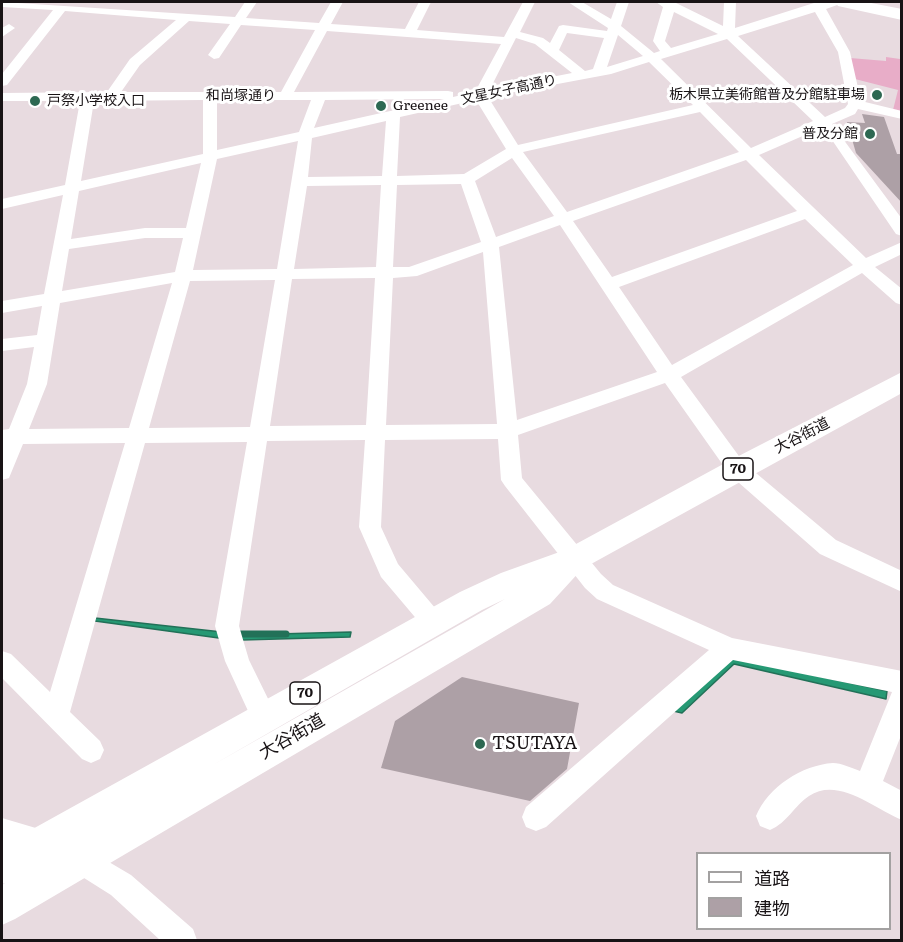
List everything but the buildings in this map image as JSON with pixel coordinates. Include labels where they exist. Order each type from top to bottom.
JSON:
[{"type":"highway","points":[[844,2],[902,15]]},
{"type":"main road","name":"大谷街道","points":[[2,866],[433,622],[512,582],[575,559],[902,381]]},
{"type":"main road","name":"大谷街道","points":[[2,906],[539,595],[575,559]]},
{"type":"street","points":[[151,14],[161,2]]},
{"type":"street","points":[[214,55],[251,2]]},
{"type":"street","points":[[285,96],[337,2]]},
{"type":"street","points":[[410,32],[425,2]]},
{"type":"street","points":[[529,2],[480,95],[514,150],[564,219],[669,375],[737,469],[828,547],[902,582]]},
{"type":"street","points":[[574,2],[600,15],[613,31],[653,57],[863,266],[902,299]]},
{"type":"street","points":[[599,72],[623,2]]},
{"type":"street","points":[[729,34],[730,2]]},
{"type":"street","name":"文星女子高通り","points":[[2,204],[393,117],[480,95],[599,72],[836,2]]},
{"type":"street","points":[[2,3],[410,32],[533,38],[582,75]]},
{"type":"street","points":[[668,52],[659,41],[666,3],[729,34],[848,150],[902,231]]},
{"type":"street","points":[[2,307],[183,276],[411,272],[491,246],[751,153],[850,111],[855,104],[844,52],[818,6]]},
{"type":"street","points":[[2,82],[62,7]]},
{"type":"street","points":[[111,97],[135,62],[187,16]]},
{"type":"street","points":[[552,51],[563,29],[613,31]]},
{"type":"street","name":"和尚塚通り","points":[[2,97],[480,95]]},
{"type":"street","points":[[264,717],[237,661],[226,626],[300,182],[305,135],[319,96]]},
{"type":"street","points":[[2,472],[9,437],[37,384],[88,97]]},
{"type":"street","points":[[56,717],[183,276],[210,157],[210,97]]},
{"type":"street","points":[[855,104],[902,115]]},
{"type":"street","points":[[300,182],[467,179],[514,150],[702,107]]},
{"type":"street","points":[[393,117],[386,274],[370,527],[389,570],[433,622]]},
{"type":"street","points":[[467,179],[491,246],[512,480],[575,559],[605,592],[729,648],[902,684]]},
{"type":"street","points":[[608,285],[809,212]]},
{"type":"street","points":[[63,245],[145,233],[193,233]]},
{"type":"street","points":[[9,437],[507,431],[669,375],[863,266],[902,247]]},
{"type":"street","points":[[2,345],[45,340]]},
{"type":"street","points":[[536,817],[729,648]]},
{"type":"street","points":[[2,662],[91,750]]},
{"type":"street","points":[[867,787],[902,698]]},
{"type":"street","points":[[771,816],[803,783],[835,777],[867,787],[902,806]]},
{"type":"street","points":[[2,832],[43,842],[81,859],[142,902],[182,940]]},
{"type":"shaded area","points":[[900,56],[901,113],[893,110],[898,90],[855,79],[850,58],[886,61],[886,57],[900,59]]},
{"type":"shaded area","points":[[95,618],[222,632],[226,639],[95,621]]},
{"type":"shaded area","points":[[351,632],[350,637],[242,640],[240,635]]},
{"type":"shaded area","points":[[731,657],[887,691],[886,699],[734,664],[682,713],[669,710]]},
{"type":"waterway","points":[[235,634],[286,634]]},
{"type":"place","name":"栃木県立美術館普及分館駐車場","points":[[877,95]]},
{"type":"place","name":"戸祭小学校入口","points":[[35,101]]},
{"type":"place","name":"Greenee","points":[[381,106]]},
{"type":"place","name":"普及分館","points":[[870,134]]},
{"type":"place","name":"TSUTAYA","points":[[480,744]]}]
